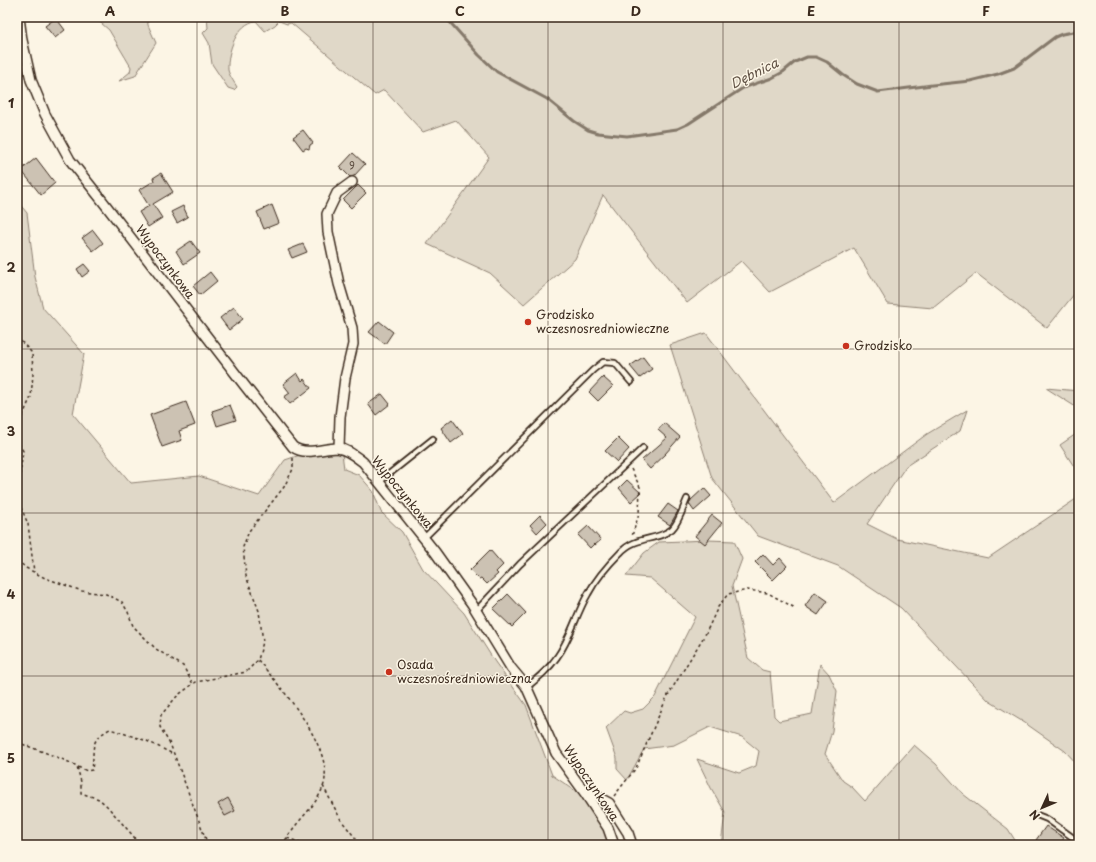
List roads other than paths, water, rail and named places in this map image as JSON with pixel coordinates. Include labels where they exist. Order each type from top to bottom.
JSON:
[{"type":"street","name":"Wypoczynkowa","points":[[19,17],[22,40],[31,80],[45,114],[70,160],[102,199],[293,447],[298,450],[306,451],[339,448],[349,452],[363,462],[424,538],[476,611],[511,668],[527,688],[556,753],[608,828],[614,845]]},
{"type":"street","points":[[339,448],[340,417],[344,386],[353,344],[352,328],[339,284],[328,232],[327,214],[337,193],[352,182]]},
{"type":"street","points":[[582,789],[609,803],[628,833],[632,845]]},
{"type":"lane","points":[[424,538],[552,410],[603,362],[615,364],[631,382]]},
{"type":"lane","points":[[379,482],[433,439]]},
{"type":"lane","points":[[476,611],[520,564],[626,462],[643,448]]},
{"type":"lane","points":[[527,688],[544,673],[558,657],[588,593],[603,572],[621,551],[632,542],[657,536],[672,528],[687,499]]},
{"type":"lane","points":[[1037,815],[1047,819],[1079,842]]},
{"type":"waterway","name":"Dębnica","points":[[438,17],[448,20],[479,55],[497,72],[547,99],[574,121],[588,130],[598,133],[627,136],[677,129],[688,124],[743,88],[772,78],[783,72],[795,62],[807,57],[816,57],[827,62],[857,84],[878,92],[970,81],[998,74],[1014,68],[1055,37],[1062,34],[1079,31]]},
{"type":"place","name":"Grodzisko wczesnosredniowieczne","points":[[528,322]]},
{"type":"place","name":"Grodzisko","points":[[846,346]]},
{"type":"place","name":"Osada wczesnośredniowieczna","points":[[389,672]]}]
